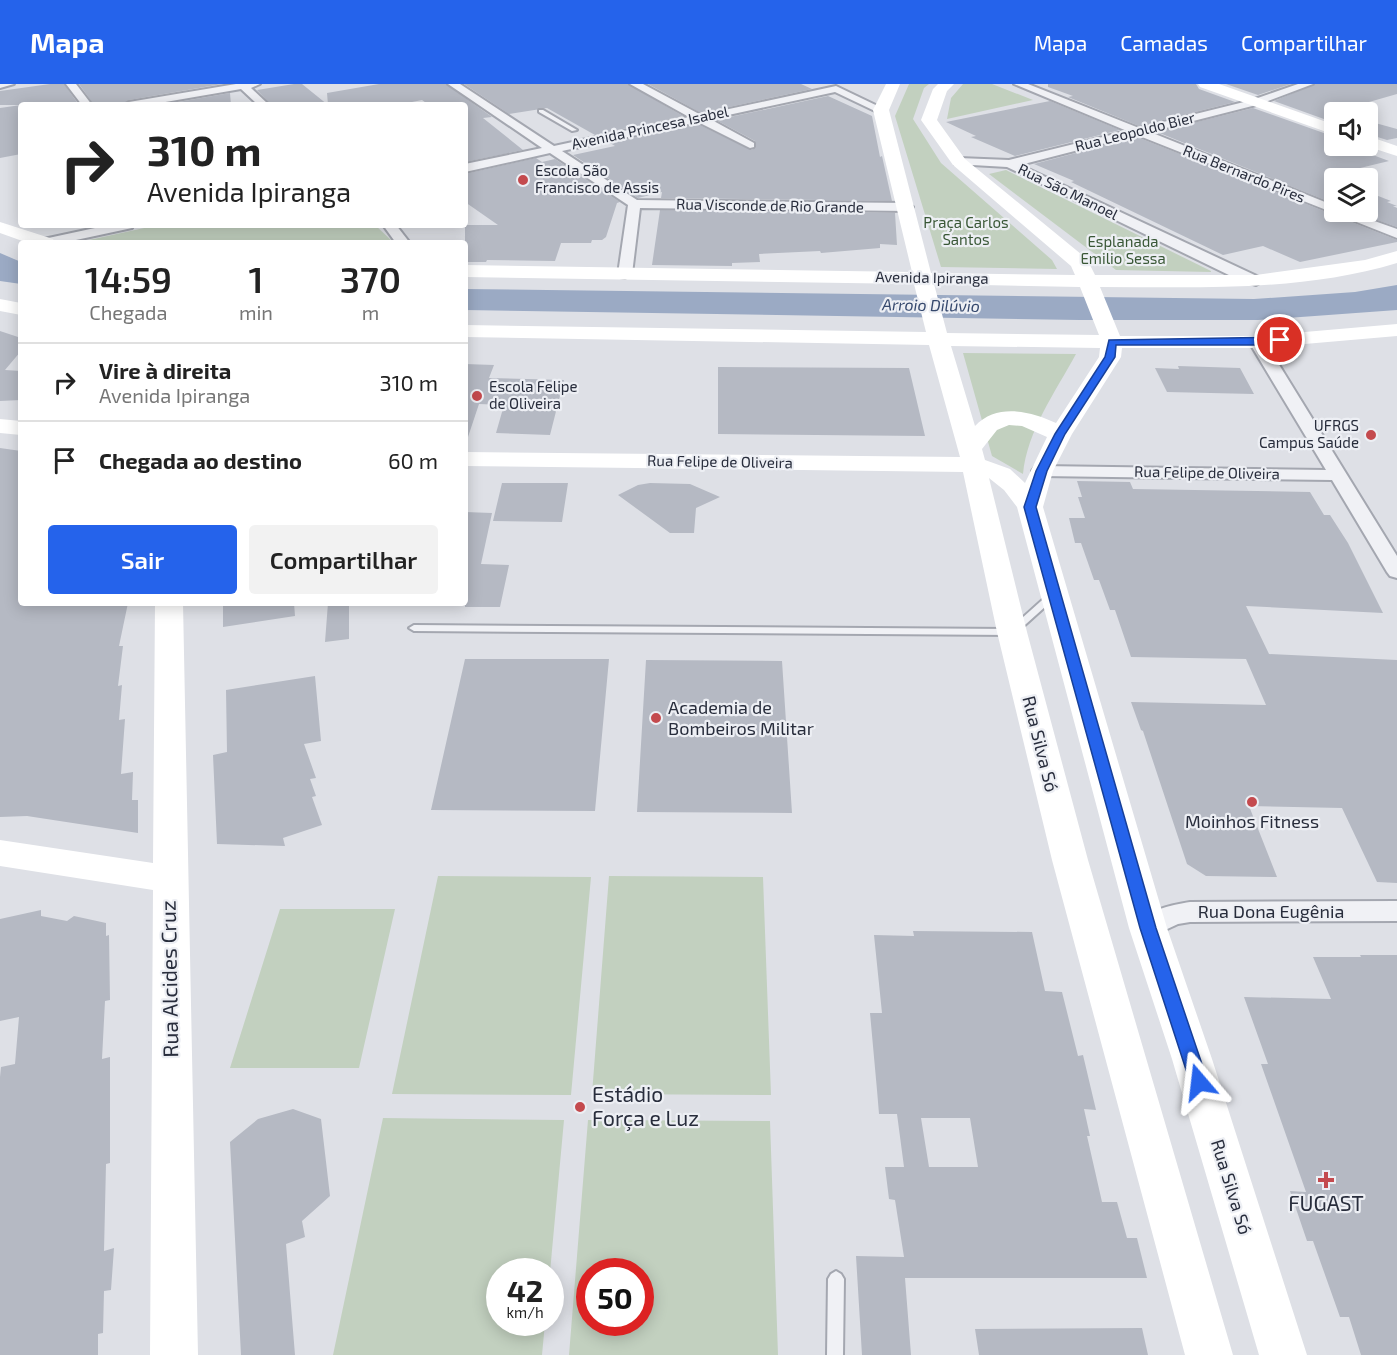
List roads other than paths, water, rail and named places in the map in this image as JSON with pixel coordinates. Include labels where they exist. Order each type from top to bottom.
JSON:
[{"type":"main road","points":[[893,84],[881,110],[925,284]]},
{"type":"main road","name":"Rua São Manoel","points":[[947,84],[940,89],[929,120],[959,162],[1080,263],[1109,335]]},
{"type":"main road","points":[[1205,84],[1324,126]]},
{"type":"main road","points":[[1378,144],[1397,151]]},
{"type":"main road","points":[[0,226],[37,240]]},
{"type":"main road","points":[[875,277],[905,267],[918,257]]},
{"type":"main road","name":"Avenida Ipiranga","points":[[468,271],[875,277],[925,284],[1090,289],[1256,281],[1367,266],[1397,258]]},
{"type":"main road","name":"Rua Silva Só","points":[[925,284],[972,456],[1012,632],[1070,860],[1209,1355]]},
{"type":"main road","points":[[0,305],[18,308]]},
{"type":"main road","points":[[468,331],[936,330],[1257,342],[1397,330]]},
{"type":"main road","points":[[1030,507],[1041,471],[1060,434],[1110,357],[1109,335]]},
{"type":"main road","points":[[972,456],[990,424],[1006,419],[1029,420],[1060,434]]},
{"type":"main road","points":[[0,426],[18,428]]},
{"type":"main road","name":"Rua Felipe de Oliveira","points":[[468,459],[972,456],[1007,477],[1030,507]]},
{"type":"main road","name":"Rua Silva Só","points":[[1030,507],[1056,593],[1148,928],[1192,1059],[1283,1355]]},
{"type":"main road","name":"Rua Alcides Cruz","points":[[169,606],[169,879],[174,1355]]},
{"type":"main road","points":[[0,853],[169,879]]},
{"type":"street","points":[[0,85],[9,84]]},
{"type":"street","points":[[71,84],[85,102]]},
{"type":"street","points":[[146,102],[255,84]]},
{"type":"street","points":[[453,84],[634,204],[625,274]]},
{"type":"street","points":[[635,84],[750,145]]},
{"type":"street","name":"Rua Bernardo Pires","points":[[1019,84],[1324,206]]},
{"type":"street","name":"Rua Leopoldo Bier","points":[[959,162],[1009,164],[1256,102],[1308,84]]},
{"type":"street","points":[[242,85],[261,102]]},
{"type":"street","name":"Avenida Princesa Isabel","points":[[468,167],[836,89],[881,110]]},
{"type":"street","name":"Avenida Princesa Isabel","points":[[659,113],[704,103]]},
{"type":"street","name":"Avenida Princesa Isabel","points":[[515,142],[580,129]]},
{"type":"street","name":"Rua São Manoel","points":[[1009,164],[1256,281]]},
{"type":"street","name":"Rua Visconde de Rio Grande","points":[[634,204],[907,207]]},
{"type":"street","points":[[1365,222],[1397,234]]},
{"type":"street","points":[[59,240],[113,228]]},
{"type":"street","points":[[391,228],[401,240]]},
{"type":"street","points":[[1257,342],[1397,572]]},
{"type":"street","name":"Rua Felipe de Oliveira","points":[[1041,471],[1337,475]]},
{"type":"street","name":"Rua Dona Eugênia","points":[[1148,928],[1173,915],[1190,912],[1397,911]]},
{"type":"lane","points":[[541,111],[580,129]]},
{"type":"lane","points":[[414,628],[1012,632],[1056,593]]},
{"type":"lane","points":[[835,1355],[836,1280]]},
{"type":"water","points":[[0,253],[18,261],[18,284],[0,281]]},
{"type":"water","name":"Arroio Dilúvio","points":[[1397,285],[1397,310],[1258,320],[1079,320],[468,310],[468,289],[1254,299],[1355,292]]},
{"type":"place","name":"Escola São Francisco de Assis","points":[[523,180]]},
{"type":"place","name":"Escola Felipe de Oliveira","points":[[477,396]]},
{"type":"place","name":"UFRGS Campus Saúde","points":[[1371,435]]},
{"type":"place","name":"Academia de Bombeiros Militar","points":[[656,718]]},
{"type":"place","name":"Moinhos Fitness","points":[[1252,802]]},
{"type":"place","name":"Estádio Força e Luz","points":[[580,1107]]},
{"type":"place","name":"FUGAST","points":[[1326,1180]]},
{"type":"park label","name":"Praça Carlos Santos","points":[[966,232]]},
{"type":"park label","name":"Esplanada Emilio Sessa","points":[[1123,250]]}]
